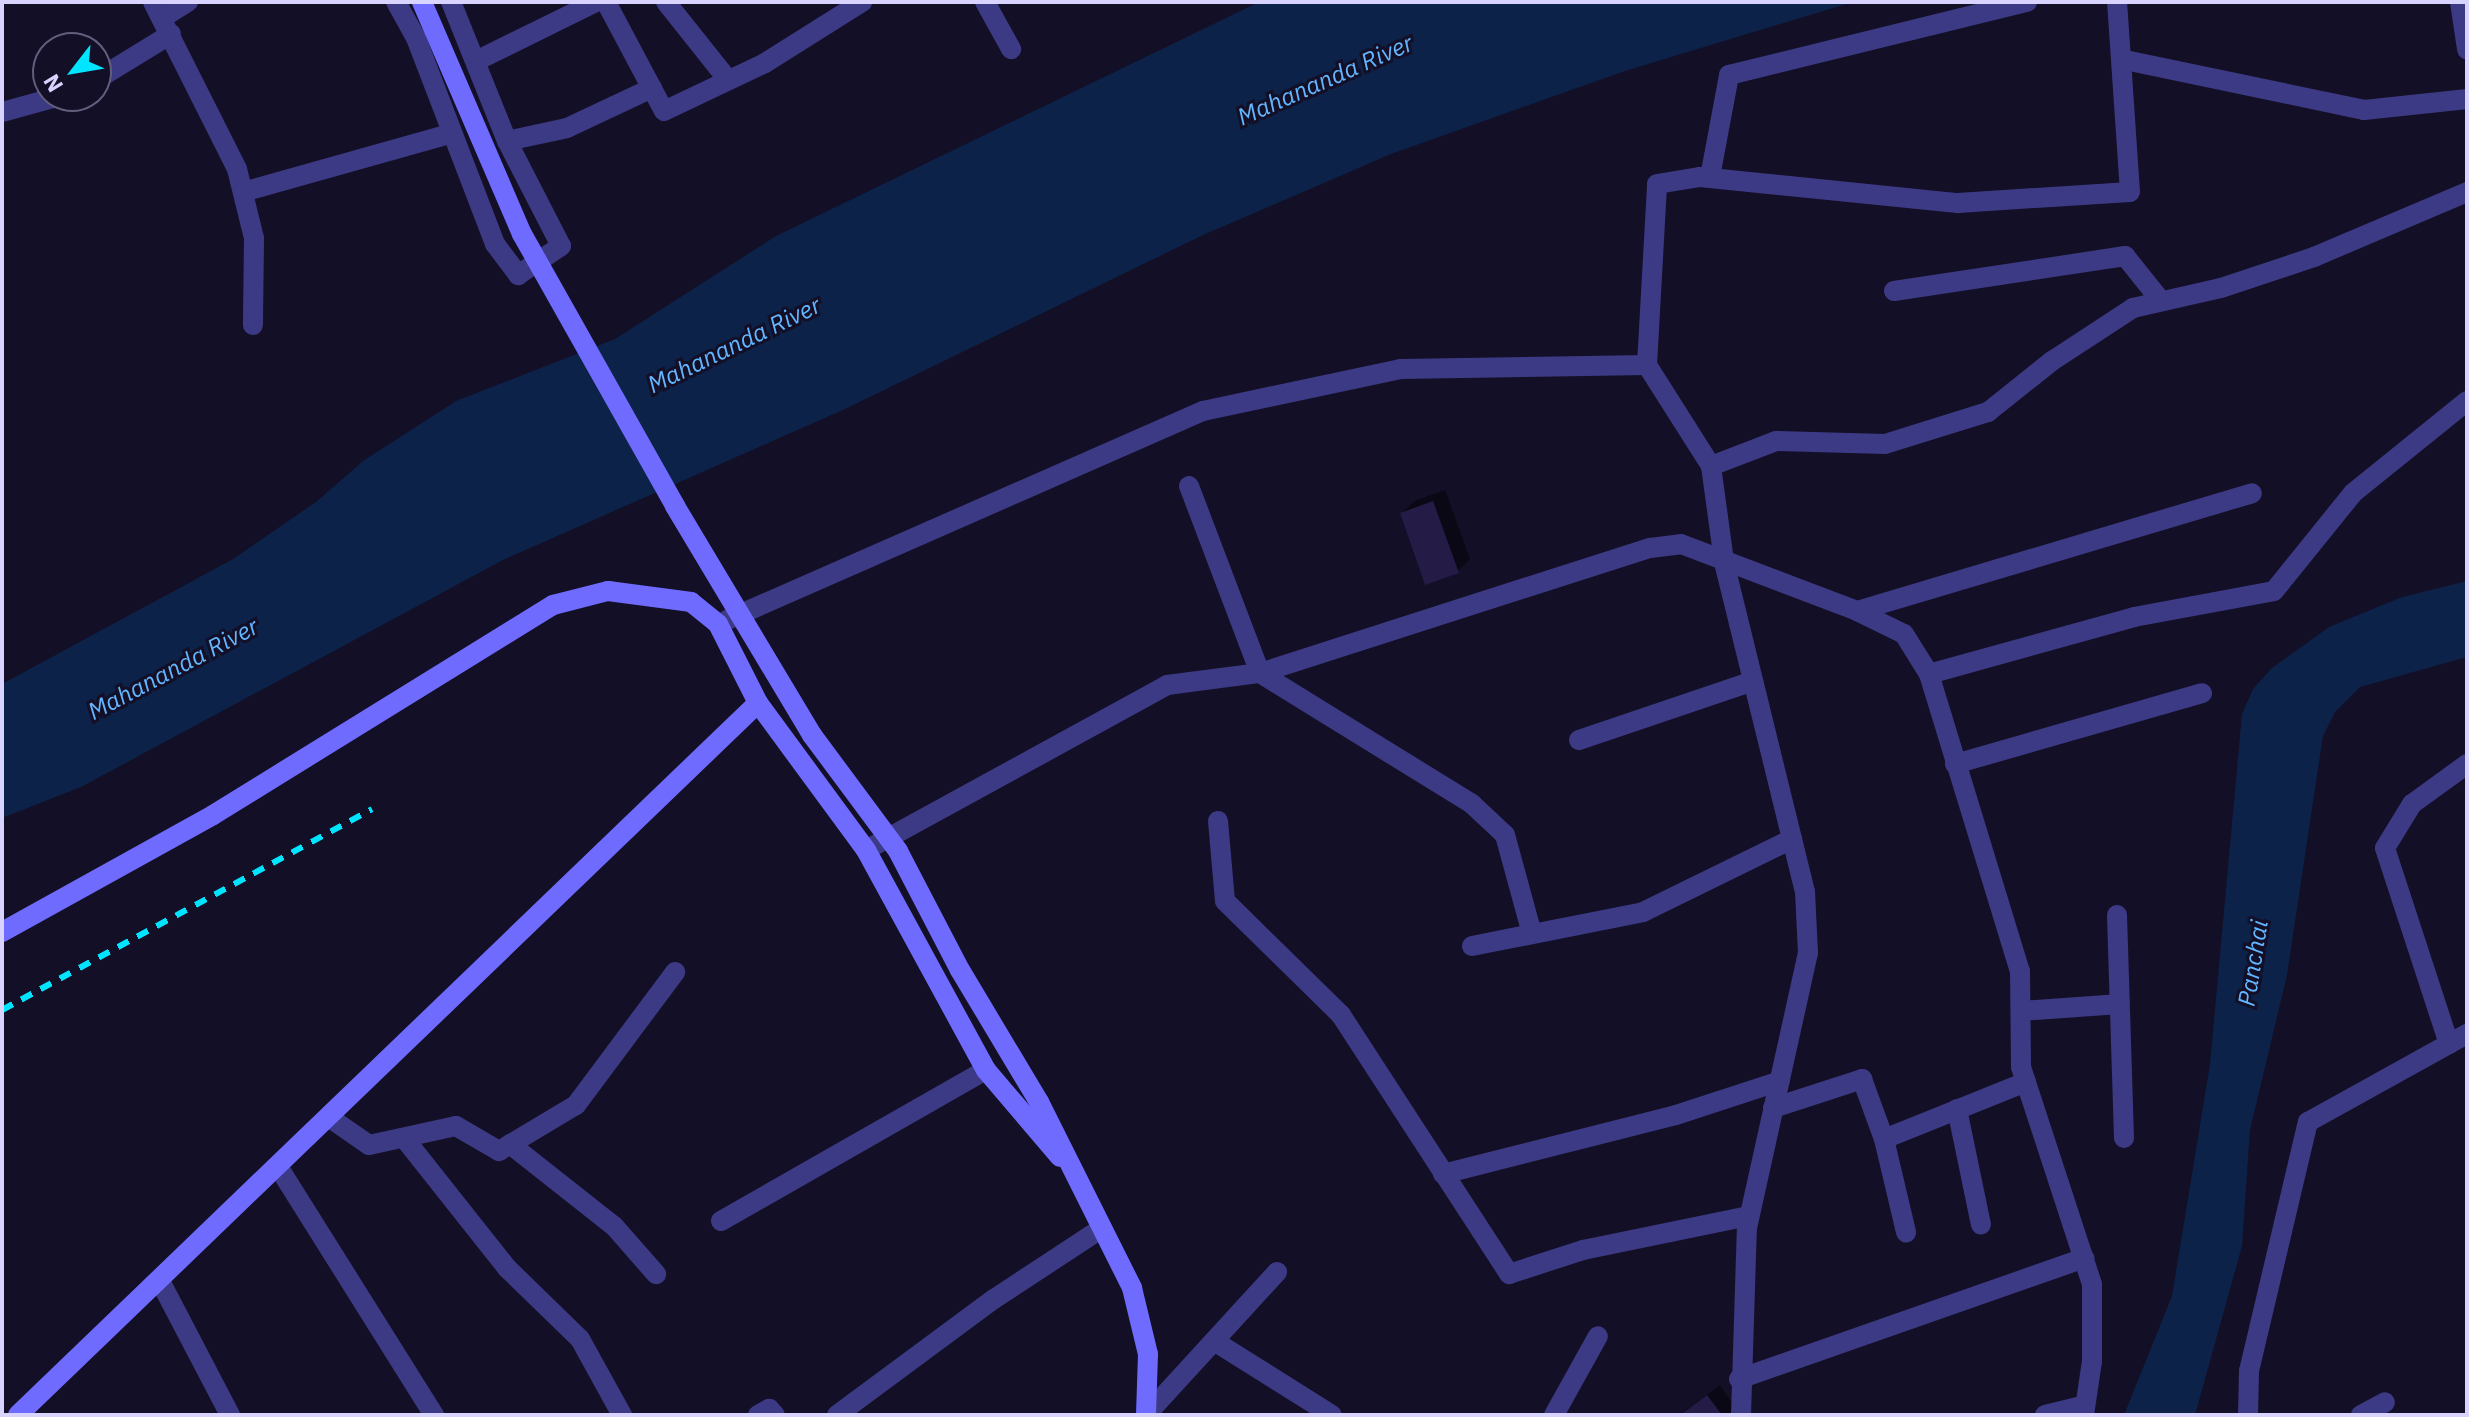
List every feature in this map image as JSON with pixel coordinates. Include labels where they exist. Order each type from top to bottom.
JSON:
[{"type":"street","points":[[112,65],[162,18],[188,2]]},
{"type":"street","points":[[396,2],[416,38],[449,134],[495,244],[518,275],[561,246],[507,141],[451,2]]},
{"type":"street","points":[[422,2],[522,234],[675,506],[812,735],[898,851],[960,970],[1039,1102],[1132,1288],[1148,1354],[1146,1415]]},
{"type":"street","points":[[476,61],[596,2]]},
{"type":"street","points":[[606,2],[664,111],[728,80],[862,2]]},
{"type":"street","points":[[666,2],[728,80]]},
{"type":"street","points":[[985,2],[1011,49]]},
{"type":"street","points":[[1710,177],[1729,75],[2027,2]]},
{"type":"street","points":[[1741,1415],[1739,1379],[1749,1216],[1808,953],[1805,892],[1724,561],[1711,466],[1647,365],[1657,184],[1710,177],[1958,203],[2130,192],[2125,60],[2117,2]]},
{"type":"street","points":[[2460,2],[2467,49]]},
{"type":"street","points":[[162,18],[237,169],[254,238],[253,325]]},
{"type":"street","points":[[2125,60],[2364,110],[2467,99]]},
{"type":"street","points":[[507,141],[567,128],[652,88]]},
{"type":"street","points":[[2,112],[32,104]]},
{"type":"street","points":[[243,192],[449,134]]},
{"type":"street","points":[[1711,466],[1776,441],[1885,444],[1988,412],[2052,361],[2133,308],[2221,288],[2314,257],[2467,192]]},
{"type":"street","points":[[1894,291],[2125,256],[2161,301]]},
{"type":"street","points":[[718,624],[1203,411],[1400,369],[1647,365]]},
{"type":"street","points":[[1929,674],[2134,617],[2274,591],[2353,493],[2467,401]]},
{"type":"street","points":[[1189,486],[1260,673],[1354,736],[1472,804],[1505,835],[1531,930]]},
{"type":"street","points":[[1857,611],[2252,493]]},
{"type":"street","points":[[866,850],[1167,685],[1260,673],[1650,548],[1681,544],[1857,611],[1904,634],[1929,674],[2020,971],[2026,1082],[2092,1284],[2085,1410],[2045,1415]]},
{"type":"street","points":[[2,932],[213,815],[553,605],[608,591],[644,593],[691,602],[718,624],[758,703],[866,850],[986,1070],[1031,1128],[1073,1169]]},
{"type":"street","points":[[1579,740],[1753,681]]},
{"type":"street","points":[[1955,764],[2202,693]]},
{"type":"street","points":[[18,1415],[279,1168],[758,703]]},
{"type":"street","points":[[2248,1415],[2249,1371],[2308,1122],[2458,1039],[2385,848],[2412,804],[2467,764]]},
{"type":"street","points":[[1218,821],[1225,901],[1341,1015],[1509,1274],[1583,1250],[1749,1216]]},
{"type":"street","points":[[1472,946],[1531,930],[1643,912],[1792,839]]},
{"type":"street","points":[[2117,915],[2124,1138]]},
{"type":"street","points":[[330,1118],[369,1145],[456,1126],[499,1151],[576,1105],[675,972]]},
{"type":"street","points":[[2021,1011],[2120,1004]]},
{"type":"street","points":[[721,1221],[986,1070]]},
{"type":"street","points":[[1773,1108],[1862,1079],[1884,1139],[1906,1232]]},
{"type":"street","points":[[1443,1174],[1676,1115],[1780,1081]]},
{"type":"street","points":[[1884,1139],[2026,1082]]},
{"type":"street","points":[[1957,1109],[1981,1225]]},
{"type":"street","points":[[404,1138],[507,1268],[580,1339],[622,1415]]},
{"type":"street","points":[[510,1144],[614,1226],[656,1274]]},
{"type":"street","points":[[279,1168],[434,1415]]},
{"type":"street","points":[[837,1415],[994,1299],[1102,1228]]},
{"type":"street","points":[[1739,1379],[2084,1258]]},
{"type":"street","points":[[1146,1415],[1277,1272]]},
{"type":"street","points":[[160,1281],[230,1415]]},
{"type":"street","points":[[1554,1415],[1598,1336]]},
{"type":"street","points":[[1214,1341],[1332,1415]]},
{"type":"street","points":[[2361,1415],[2385,1402]]},
{"type":"street","points":[[758,1415],[769,1409],[775,1415]]},
{"type":"water","name":"Mahananda River","points":[[1259,2],[1853,2],[1625,71],[1391,154],[1201,236],[845,409],[503,560],[81,787],[2,818],[2,684],[233,559],[316,502],[363,461],[456,401],[615,339],[776,236]]},
{"type":"water","name":"Panchai","points":[[2467,581],[2467,657],[2360,687],[2335,712],[2323,736],[2287,975],[2250,1130],[2242,1246],[2195,1415],[2124,1415],[2172,1296],[2210,1064],[2242,714],[2253,689],[2272,668],[2329,627],[2402,597]]},
{"type":"building","points":[[1433,501],[1459,573],[1425,585],[1400,513]]},
{"type":"building","points":[[1707,1395],[1722,1415],[1680,1415]]},
{"type":"railway","points":[[2,1010],[372,809]]}]
